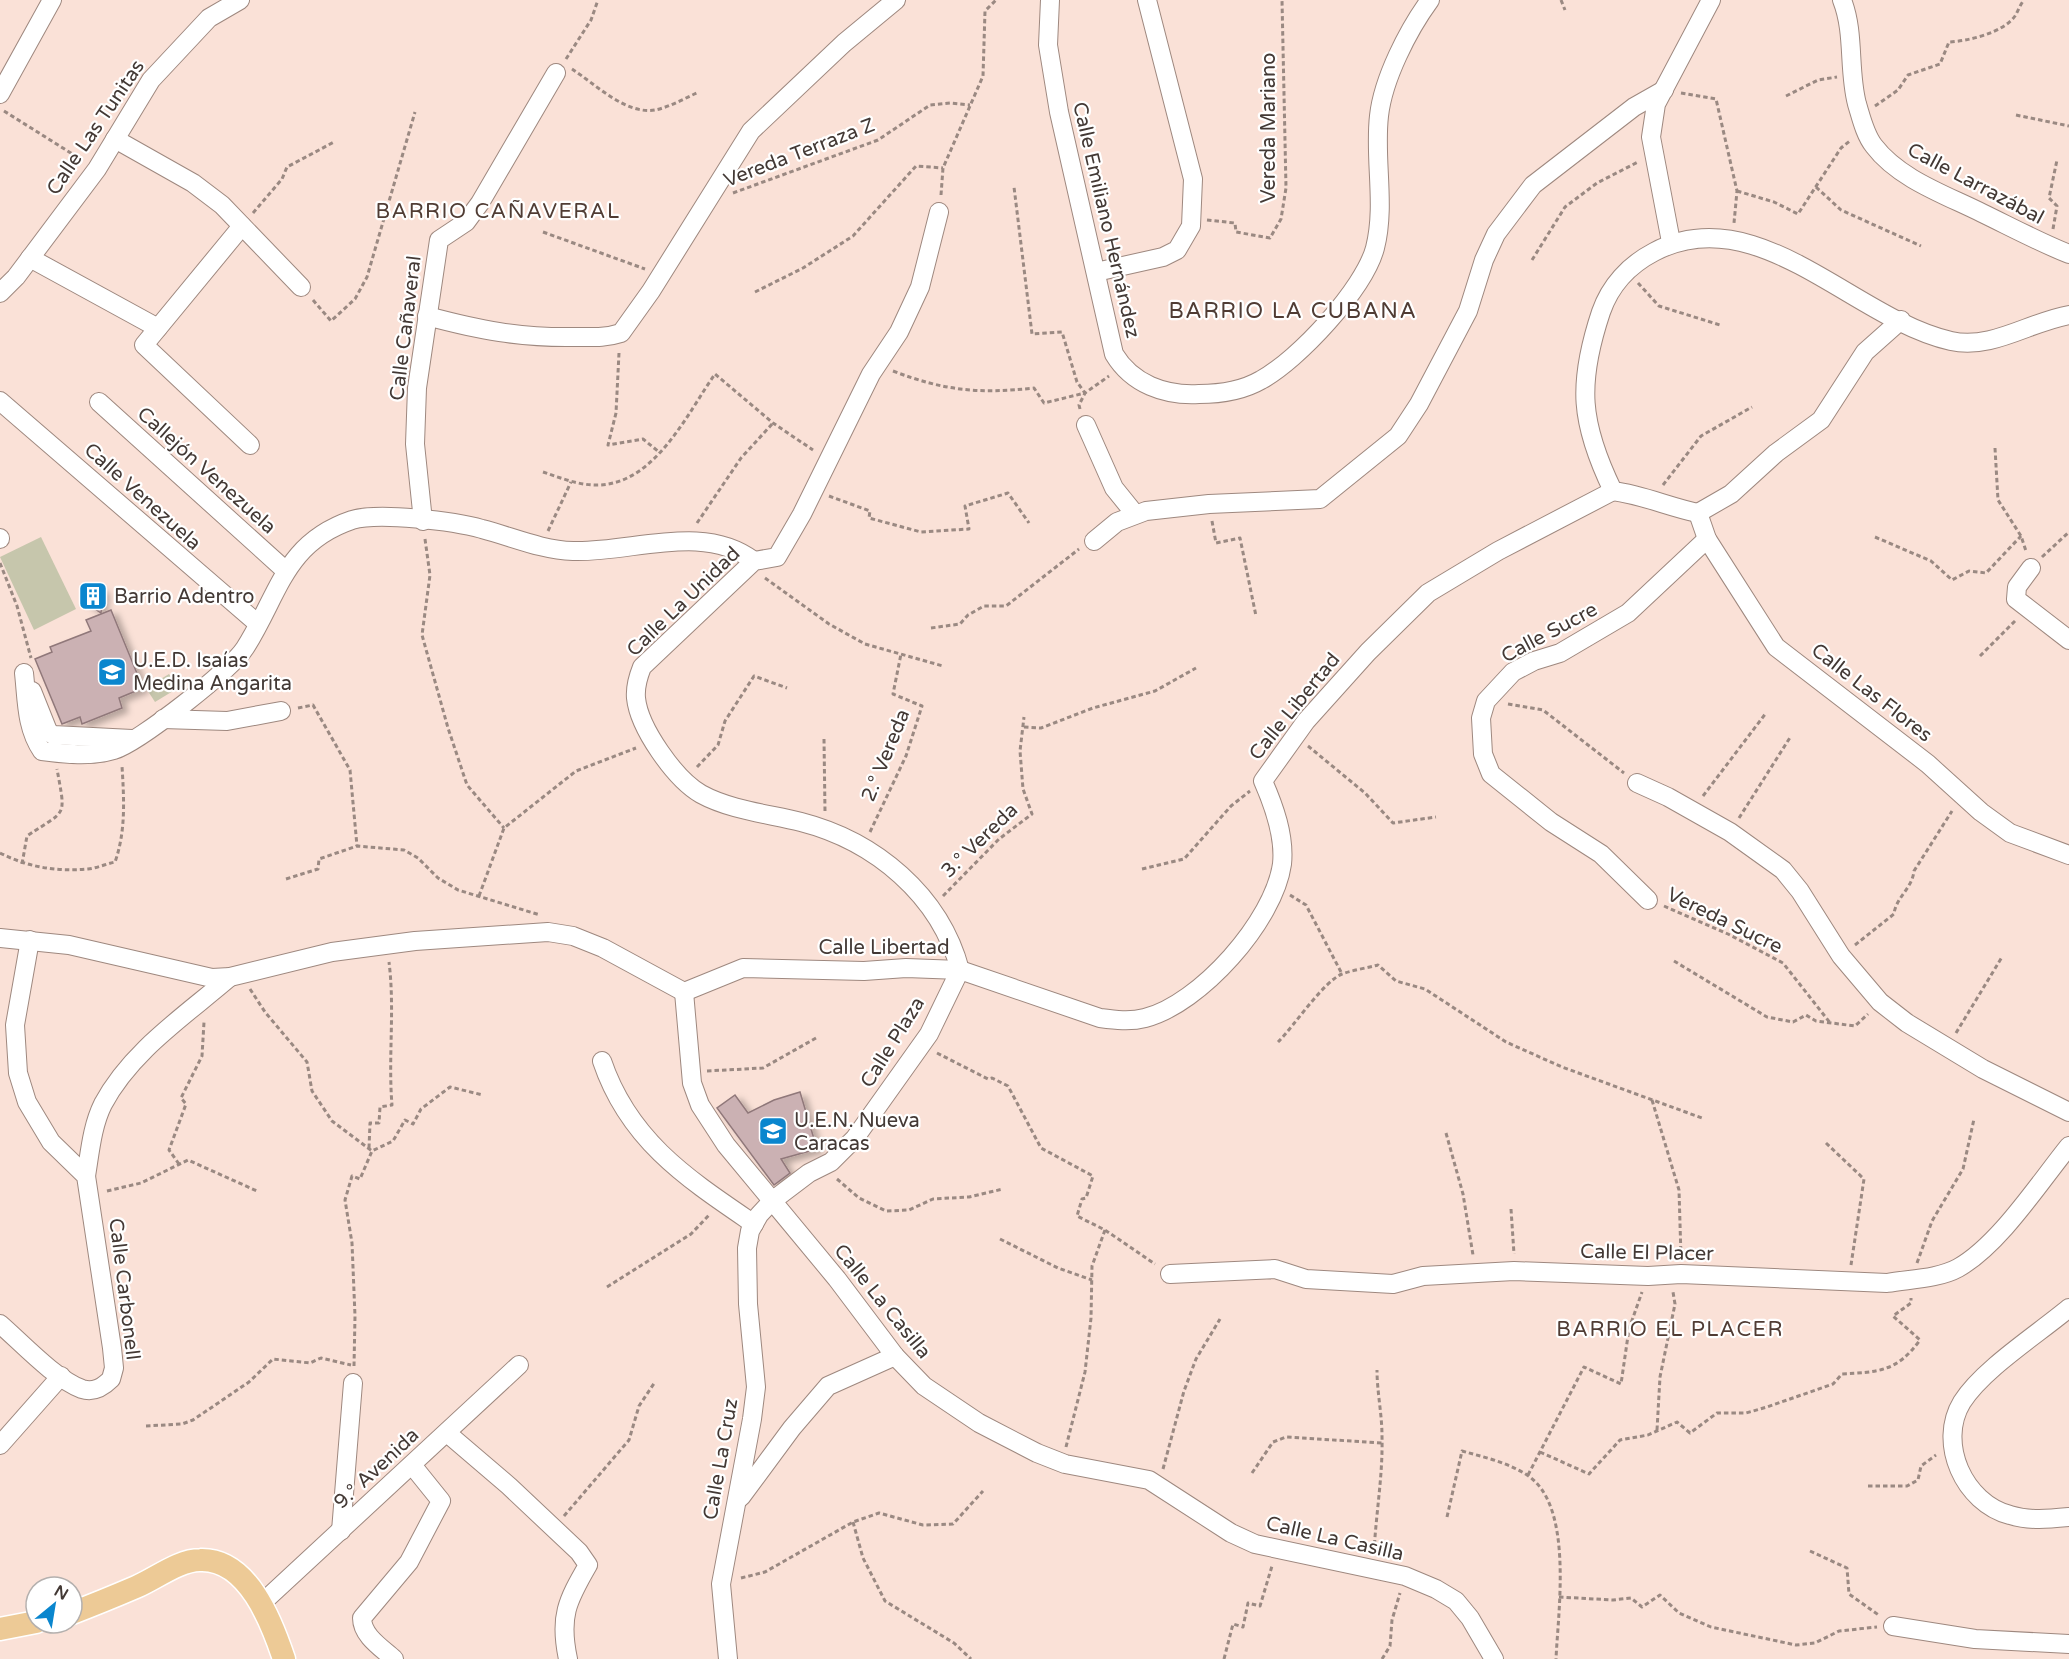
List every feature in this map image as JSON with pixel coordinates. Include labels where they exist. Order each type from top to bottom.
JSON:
[{"type":"main road","points":[[84,1608],[199,1560],[212,1562],[234,1572],[262,1603],[284,1659]]},
{"type":"main road","points":[[0,1629],[24,1624]]},
{"type":"street","points":[[0,94],[52,0]]},
{"type":"street","name":"Calle Las Tunitas","points":[[0,293],[30,258],[97,169],[151,80],[209,18],[240,0]]},
{"type":"street","points":[[427,316],[475,329],[529,338],[600,337],[621,333],[661,275],[751,131],[896,0]]},
{"type":"street","name":"Calle Emiliano Hernández","points":[[1050,0],[1048,45],[1059,112],[1114,354],[1122,367],[1137,381],[1183,395],[1224,393],[1259,382],[1282,367],[1326,323],[1358,284],[1375,247],[1380,158],[1379,118],[1383,96],[1390,75],[1430,0]]},
{"type":"street","points":[[1096,272],[1163,258],[1177,250],[1191,226],[1193,179],[1147,0]]},
{"type":"street","points":[[1671,242],[1654,156],[1651,137],[1652,122],[1656,104],[1711,0]]},
{"type":"street","name":"Calle Larrazábal","points":[[1842,0],[1850,35],[1852,75],[1863,122],[1872,144],[1886,159],[1907,174],[2069,254]]},
{"type":"street","name":"Calle Cañaveral","points":[[423,521],[415,444],[417,388],[439,240],[466,222],[480,203],[560,68]]},
{"type":"street","points":[[1094,541],[1118,522],[1136,514],[1209,504],[1320,499],[1398,436],[1419,404],[1468,311],[1484,260],[1496,234],[1520,200],[1533,185],[1634,106],[1664,90]]},
{"type":"street","points":[[115,139],[193,183],[222,205],[301,287]]},
{"type":"street","name":"Calle La Unidad","points":[[939,212],[920,286],[899,332],[878,364],[777,558],[752,564],[642,667],[637,679],[636,697],[641,718],[682,780],[701,794],[724,803],[826,830],[862,848],[917,889],[934,909],[953,944],[960,969]]},
{"type":"street","points":[[242,226],[144,345],[250,445]]},
{"type":"street","points":[[1900,320],[1864,352],[1821,420],[1776,453],[1731,494],[1698,513],[1638,494],[1613,491],[1588,426],[1584,385],[1588,353],[1604,305],[1627,270],[1671,242],[1695,238],[1732,240],[1752,244],[1793,262],[1900,320],[1950,340],[1975,344],[1995,340],[2048,319],[2069,315]]},
{"type":"street","points":[[30,258],[158,328]]},
{"type":"street","name":"Calle Venezuela","points":[[0,401],[257,623]]},
{"type":"street","name":"Callejón Venezuela","points":[[99,402],[286,572]]},
{"type":"street","points":[[1086,425],[1114,488],[1136,514]]},
{"type":"street","name":"Calle Libertad","points":[[684,992],[743,968],[864,971],[906,968],[960,969],[1100,1018],[1124,1021],[1146,1018],[1170,1007],[1226,963],[1245,942],[1271,902],[1282,863],[1281,835],[1263,781],[1296,735],[1368,652],[1428,593],[1498,551],[1613,491]]},
{"type":"street","name":"Calle Las Flores","points":[[1698,513],[1707,539],[1776,647],[1928,764],[1981,812],[2010,833],[2069,855]]},
{"type":"street","points":[[24,673],[34,739],[42,752],[71,754],[114,750],[142,734],[244,649],[286,572],[304,547],[325,532],[353,520],[377,516],[480,528],[540,547],[576,551],[684,542],[730,546],[752,564]]},
{"type":"street","name":"Calle Sucre","points":[[1486,701],[1513,672],[1534,661],[1560,653],[1628,614],[1707,539]]},
{"type":"street","points":[[2031,568],[2015,593],[2016,599],[2069,640]]},
{"type":"street","points":[[24,673],[48,731],[54,735],[142,734],[281,711]]},
{"type":"street","points":[[1486,701],[1481,718],[1480,737],[1483,754],[1491,774],[1551,822],[1601,854],[1648,900]]},
{"type":"street","points":[[1637,783],[1730,832],[1783,870],[1800,891],[1840,956],[1880,1002],[1907,1023],[1983,1069],[2069,1112]]},
{"type":"street","points":[[0,938],[30,940],[137,959],[193,975],[235,976],[332,952],[516,933],[548,932],[565,935],[603,948],[684,992]]},
{"type":"street","points":[[30,940],[15,1025],[18,1073],[27,1102],[51,1142],[86,1176]]},
{"type":"street","name":"Calle Plaza","points":[[772,1201],[843,1153],[922,1045],[960,969]]},
{"type":"street","name":"Calle Carbonell","points":[[0,1324],[61,1376],[83,1389],[95,1390],[111,1379],[114,1368],[86,1176],[95,1124],[103,1104],[148,1046],[235,976]]},
{"type":"street","name":"Calle La Casilla","points":[[684,992],[691,1070],[700,1106],[726,1145],[837,1279],[895,1356],[924,1386],[979,1423],[1037,1454],[1062,1463],[1149,1480],[1231,1533],[1276,1550],[1406,1576],[1436,1588],[1456,1601],[1470,1618],[1494,1659]]},
{"type":"street","points":[[602,1061],[617,1098],[652,1147],[754,1224]]},
{"type":"street","name":"Calle El Placer","points":[[1170,1274],[1275,1269],[1306,1279],[1393,1284],[1423,1276],[1514,1271],[1648,1276],[1676,1274],[1887,1283],[1946,1273],[1985,1250],[2069,1146]]},
{"type":"street","name":"Calle La Cruz","points":[[728,1659],[721,1584],[756,1387],[748,1304],[747,1248],[754,1224],[772,1201]]},
{"type":"street","points":[[2069,1308],[1970,1390],[1952,1423],[1951,1444],[1959,1470],[1970,1489],[1991,1507],[2009,1515],[2036,1520],[2069,1517]]},
{"type":"street","points":[[736,1503],[792,1428],[828,1386],[895,1356]]},
{"type":"street","name":"9.° Avenida","points":[[262,1603],[519,1365]]},
{"type":"street","points":[[341,1531],[353,1374]]},
{"type":"street","points":[[0,1445],[61,1376]]},
{"type":"street","points":[[447,1433],[509,1486],[579,1552],[588,1565],[569,1598],[563,1618],[568,1659]]},
{"type":"street","points":[[394,1659],[365,1633],[362,1618],[409,1562],[441,1501],[412,1465]]},
{"type":"street","points":[[1893,1626],[1975,1639],[2069,1644]]},
{"type":"path","points":[[598,0],[591,20],[560,68],[626,105],[638,109],[661,108],[699,92]]},
{"type":"path","points":[[939,212],[943,168],[983,76],[985,11],[996,0]]},
{"type":"path","name":"Vereda Mariano","points":[[1192,218],[1235,223],[1236,232],[1270,238],[1281,219],[1286,188],[1282,0]]},
{"type":"path","points":[[1561,0],[1565,10]]},
{"type":"path","points":[[1737,191],[1774,202],[1798,214],[1841,148],[1863,122],[1898,90],[1908,75],[1940,64],[1949,42],[1970,41],[2003,26],[2014,18],[2024,0]]},
{"type":"path","points":[[1786,96],[1818,80],[1852,75]]},
{"type":"path","points":[[1664,90],[1716,99],[1737,191],[1732,240]]},
{"type":"path","name":"Vereda Terraza Z","points":[[704,206],[750,186],[878,140],[930,105],[950,103],[970,105]]},
{"type":"path","points":[[0,108],[97,169]]},
{"type":"path","points":[[301,287],[331,321],[355,299],[375,255],[415,112]]},
{"type":"path","points":[[2016,115],[2069,126]]},
{"type":"path","points":[[242,226],[282,179],[287,167],[334,142]]},
{"type":"path","points":[[1532,260],[1565,207],[1597,183],[1627,166],[1654,156]]},
{"type":"path","points":[[2049,246],[2057,206],[2049,198],[2057,160]]},
{"type":"path","points":[[755,292],[803,268],[853,236],[916,166],[943,168]]},
{"type":"path","points":[[1014,187],[1032,334],[1062,332],[1077,382],[1085,393]]},
{"type":"path","points":[[1816,187],[1841,210],[1921,246]]},
{"type":"path","points":[[543,232],[661,275]]},
{"type":"path","points":[[1627,270],[1659,306],[1720,325]]},
{"type":"path","points":[[621,333],[616,413],[608,445],[643,439],[659,452]]},
{"type":"path","points":[[878,364],[921,381],[961,391],[1034,388],[1044,403],[1085,393],[1122,367]]},
{"type":"path","points":[[543,472],[571,482],[601,485],[614,483],[651,463],[715,374],[773,423],[828,460]]},
{"type":"path","points":[[1085,393],[1079,405],[1086,425]]},
{"type":"path","points":[[1653,500],[1701,436],[1752,407]]},
{"type":"path","points":[[684,542],[741,458],[773,423]]},
{"type":"path","points":[[1995,448],[1998,500],[2021,536],[2031,568],[2069,531]]},
{"type":"path","points":[[540,547],[571,482]]},
{"type":"path","points":[[814,490],[870,511],[869,518],[921,532],[969,529],[965,506],[1008,493],[1029,523]]},
{"type":"path","points":[[1209,504],[1216,543],[1240,538],[1256,616]]},
{"type":"path","points":[[423,521],[430,575],[422,634],[448,728],[467,785],[504,828]]},
{"type":"path","points":[[1875,537],[1931,561],[1952,580],[1969,571],[1986,573],[2021,536]]},
{"type":"path","points":[[931,628],[960,624],[968,615],[984,606],[1006,606],[1068,555],[1094,541]]},
{"type":"path","points":[[0,563],[17,606],[33,667],[24,673]]},
{"type":"path","points":[[752,564],[829,624],[865,644],[943,666]]},
{"type":"path","points":[[1980,656],[2027,609]]},
{"type":"path","name":"2.° Vereda","points":[[862,848],[906,756],[922,706],[892,694],[901,654]]},
{"type":"path","points":[[1023,727],[1041,728],[1093,708],[1155,691],[1196,668]]},
{"type":"path","points":[[682,780],[718,745],[720,732],[754,676],[787,688]]},
{"type":"path","points":[[1486,701],[1543,710],[1637,783]]},
{"type":"path","points":[[281,711],[313,705],[350,770],[357,846]]},
{"type":"path","points":[[1692,810],[1766,713]]},
{"type":"path","name":"3.° Vereda","points":[[934,909],[951,886],[991,847],[1032,814],[1023,789],[1020,752],[1024,717]]},
{"type":"path","points":[[0,853],[22,864],[54,870],[91,869],[115,862],[122,843],[124,802],[142,734]]},
{"type":"path","points":[[1296,735],[1365,793],[1393,823],[1436,817]]},
{"type":"path","points":[[1730,832],[1791,736]]},
{"type":"path","points":[[824,739],[826,830]]},
{"type":"path","points":[[479,896],[504,828],[576,771],[654,740]]},
{"type":"path","points":[[22,864],[27,836],[60,816],[64,805],[54,753]]},
{"type":"path","points":[[1142,869],[1184,860],[1223,819],[1231,806],[1263,781]]},
{"type":"path","points":[[1840,956],[1894,914],[1895,905],[1913,882],[1914,871],[1962,794]]},
{"type":"path","points":[[286,879],[318,869],[319,859],[357,846],[404,850],[417,858],[438,878],[458,890],[536,912],[565,935]]},
{"type":"path","points":[[1276,888],[1306,905],[1342,974]]},
{"type":"path","name":"Vereda Sucre","points":[[1648,900],[1728,934],[1783,963],[1832,1024]]},
{"type":"path","points":[[146,1426],[182,1424],[193,1420],[249,1382],[273,1359],[310,1364],[321,1358],[353,1374],[356,1316],[352,1244],[345,1200],[352,1176],[360,1179],[370,1150],[370,1123],[379,1123],[380,1107],[393,1105],[390,1073],[392,991],[387,945]]},
{"type":"path","points":[[1947,1047],[2002,957]]},
{"type":"path","points":[[1674,961],[1767,1017],[1793,1022],[1806,1015],[1816,1021],[1855,1026],[1880,1002]]},
{"type":"path","points":[[1278,1042],[1301,1018],[1325,985],[1342,974],[1378,965],[1396,981],[1425,989],[1506,1042],[1562,1067],[1702,1118]]},
{"type":"path","points":[[235,976],[307,1062],[312,1091],[332,1121],[370,1150]]},
{"type":"path","points":[[179,1164],[169,1150],[186,1104],[181,1098],[202,1056],[204,1014],[199,1004]]},
{"type":"path","points":[[691,1070],[720,1071],[763,1068],[816,1038]]},
{"type":"path","points":[[922,1045],[988,1079],[992,1078],[1008,1086],[1041,1148],[1093,1176],[1086,1198],[1082,1198],[1077,1216],[1105,1230],[1170,1274]]},
{"type":"path","points":[[370,1150],[393,1141],[405,1120],[413,1124],[421,1109],[450,1087],[483,1095]]},
{"type":"path","points":[[1652,1099],[1679,1190],[1675,1304],[1660,1377],[1657,1430]]},
{"type":"path","points":[[1540,1452],[1590,1474],[1620,1440],[1648,1436],[1677,1422],[1690,1433],[1717,1413],[1746,1413],[1767,1407],[1833,1384],[1842,1374],[1882,1372],[1911,1353],[1920,1340],[1893,1316],[1911,1303],[1911,1279],[1932,1221],[1963,1169],[1974,1119]]},
{"type":"path","points":[[1446,1133],[1463,1194],[1476,1274]]},
{"type":"path","points":[[1826,1143],[1864,1179],[1848,1280]]},
{"type":"path","points":[[90,1195],[141,1183],[188,1160],[257,1191]]},
{"type":"path","points":[[822,1167],[859,1198],[886,1210],[909,1210],[933,1200],[969,1197],[1003,1189]]},
{"type":"path","points":[[607,1287],[691,1234],[722,1202]]},
{"type":"path","points":[[1511,1209],[1514,1271]]},
{"type":"path","points":[[1062,1463],[1085,1372],[1092,1266],[1105,1230]]},
{"type":"path","points":[[1000,1239],[1058,1268],[1092,1280]]},
{"type":"path","points":[[1528,1475],[1584,1367],[1621,1384],[1629,1329],[1648,1276]]},
{"type":"path","points":[[1159,1486],[1184,1391],[1196,1359],[1220,1319]]},
{"type":"path","points":[[1373,1569],[1382,1484],[1377,1370]]},
{"type":"path","points":[[553,1528],[607,1469],[618,1450],[629,1440],[639,1406],[655,1382]]},
{"type":"path","points":[[1252,1473],[1273,1442],[1286,1437],[1382,1443]]},
{"type":"path","points":[[1868,1486],[1907,1486],[1918,1480],[1921,1466],[1951,1444]]},
{"type":"path","points":[[1447,1517],[1462,1451],[1496,1461],[1528,1475],[1545,1494],[1556,1527],[1562,1564],[1556,1659]]},
{"type":"path","points":[[721,1584],[765,1572],[853,1522],[879,1513],[922,1525],[953,1524],[983,1491]]},
{"type":"path","points":[[853,1522],[863,1558],[885,1600],[954,1643],[971,1659]]},
{"type":"path","points":[[1224,1659],[1233,1624],[1243,1626],[1248,1603],[1260,1606],[1276,1550]]},
{"type":"path","points":[[1810,1551],[1847,1568],[1849,1594],[1893,1626]]},
{"type":"path","points":[[1382,1659],[1390,1646],[1392,1620],[1406,1576]]},
{"type":"path","points":[[1559,1597],[1612,1600],[1631,1598],[1642,1607],[1660,1595],[1679,1612],[1711,1627],[1796,1645],[1815,1642],[1839,1631],[1893,1626]]},
{"type":"green space","points":[[41,537],[76,609],[34,630],[0,557]]},
{"type":"green space","points":[[169,674],[178,688],[155,702],[146,688]]},
{"type":"building","name":"Barrio Adentro","points":[[94,585],[103,591],[101,613],[83,601],[83,589]]},
{"type":"building","points":[[111,610],[143,688],[119,698],[122,708],[82,724],[80,717],[62,724],[35,659],[52,652],[50,647],[91,631],[86,620]]},
{"type":"building","name":"U.E.N. Nueva Caracas","points":[[800,1092],[817,1149],[781,1159],[790,1173],[774,1185],[717,1108],[735,1095],[748,1113],[774,1100]]},
{"type":"place","name":"Barrio Adentro","points":[[93,596]]},
{"type":"place","name":"U.E.D. Isaías Medina Angarita","points":[[112,672]]},
{"type":"place","name":"U.E.N. Nueva Caracas","points":[[773,1131]]},
{"type":"district","name":"BARRIO CAÑAVERAL","points":[[498,211]]},
{"type":"district","name":"BARRIO LA CUBANA","points":[[1293,310]]},
{"type":"district","name":"BARRIO EL PLACER","points":[[1670,1329]]}]
